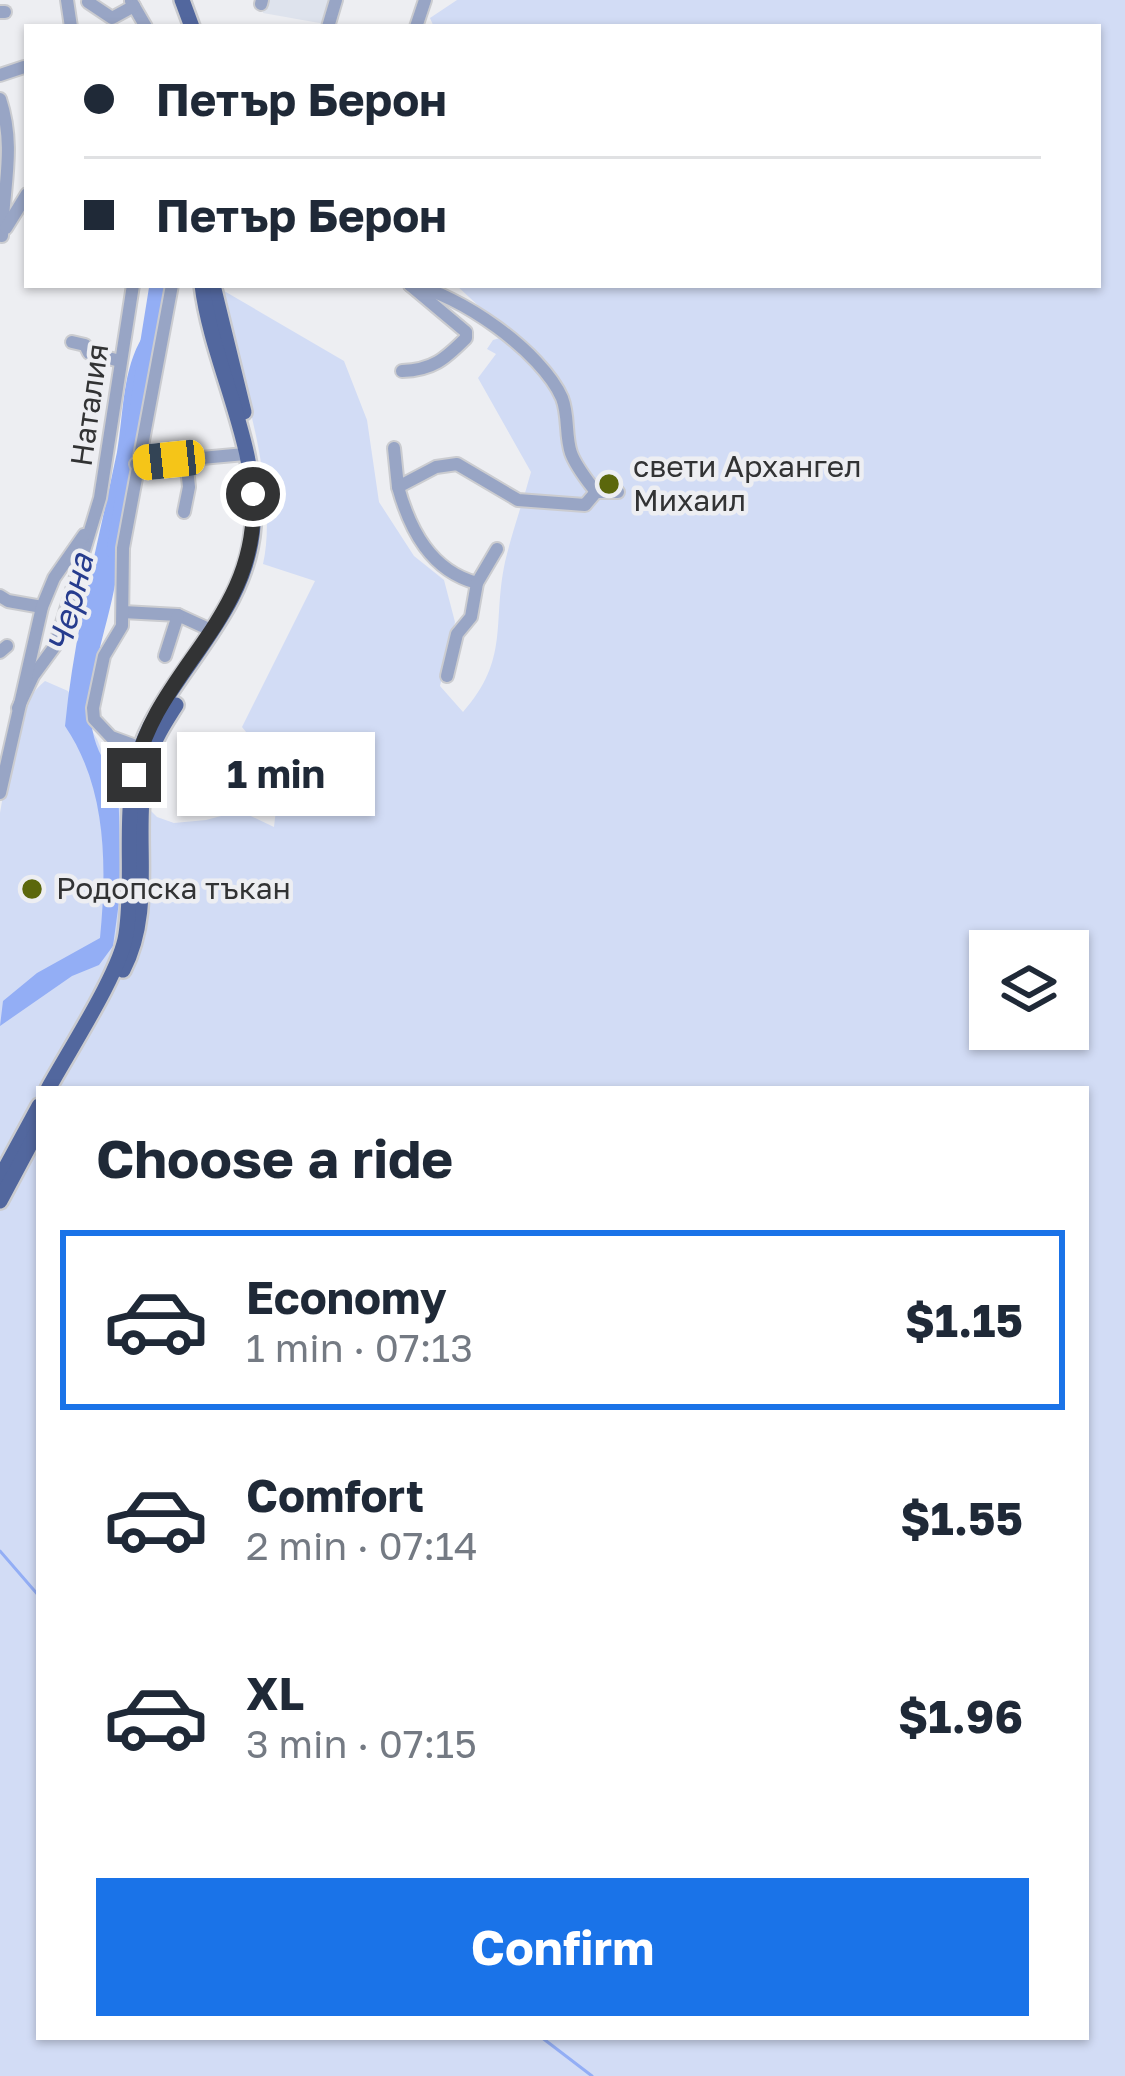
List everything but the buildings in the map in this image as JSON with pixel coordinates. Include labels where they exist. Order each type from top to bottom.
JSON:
[{"type":"main road","points":[[50,1086],[124,944],[130,801],[141,748],[154,719],[239,584],[250,550],[254,511],[244,454],[203,288]]},
{"type":"main road","points":[[62,1086],[139,935],[142,800],[151,749],[240,605],[261,543],[264,513],[258,468],[214,288]]},
{"type":"main road","points":[[0,1178],[36,1112]]},
{"type":"main road","points":[[0,1201],[36,1134]]},
{"type":"street","points":[[88,2],[112,17],[133,3]]},
{"type":"street","points":[[0,75],[24,67]]},
{"type":"street","points":[[0,99],[10,171],[1,238]]},
{"type":"street","points":[[1,238],[24,199]]},
{"type":"street","name":"Наталия","points":[[18,708],[58,638],[105,475],[132,288]]},
{"type":"street","points":[[141,748],[111,737],[94,719],[95,693],[104,656],[122,626],[120,579],[136,464],[171,288]]},
{"type":"street","points":[[402,370],[443,362],[466,338],[454,320],[413,288]]},
{"type":"street","points":[[421,288],[448,295],[516,341],[560,394],[569,421],[570,451],[596,492]]},
{"type":"street","points":[[72,342],[86,345],[89,353],[120,361]]},
{"type":"street","points":[[394,448],[405,511],[440,566],[452,577],[477,584]]},
{"type":"street","points":[[136,464],[244,454]]},
{"type":"street","points":[[184,512],[189,487],[186,458]]},
{"type":"street","points":[[398,487],[436,467],[458,464],[526,501],[585,505],[596,492],[618,492]]},
{"type":"street","name":"Наталия","points":[[0,793],[41,607],[88,530]]},
{"type":"street","points":[[447,676],[457,634],[471,617],[477,584],[496,549]]},
{"type":"street","points":[[0,596],[41,607]]},
{"type":"street","points":[[123,612],[178,615],[213,631]]},
{"type":"street","points":[[165,656],[178,615]]},
{"type":"shaded area","points":[[265,0],[332,0],[325,24],[263,13]]},
{"type":"shaded area","points":[[457,0],[1125,0],[1125,2076],[0,2076],[0,813],[17,724],[45,681],[68,691],[109,769],[157,817],[174,823],[240,811],[274,827],[280,774],[242,727],[315,581],[263,564],[267,534],[261,464],[219,288],[344,361],[367,420],[379,502],[414,556],[444,580],[455,622],[440,686],[463,712],[478,693],[494,657],[505,562],[531,472],[478,378],[496,354],[487,349],[493,340],[510,335],[459,288],[1101,288],[1101,24],[433,24],[430,18]]},
{"type":"water","points":[[143,336],[142,376],[115,522],[119,553],[115,586],[92,688],[91,720],[99,750],[118,778],[121,887],[113,946],[99,965],[72,976],[0,1026],[3,1001],[37,973],[100,938],[101,828],[89,775],[65,726],[127,377]]},
{"type":"waterway","name":"Черна","points":[[114,552],[157,288]]},
{"type":"waterway","points":[[0,1551],[36,1593]]},
{"type":"waterway","points":[[545,2040],[592,2076]]},
{"type":"place","name":"свети Архангел Михаил","points":[[609,484]]},
{"type":"place","name":"Родопска тъкан","points":[[32,889]]},
{"type":"route","points":[[134,775],[154,719],[239,584],[252,537],[253,494]]}]
